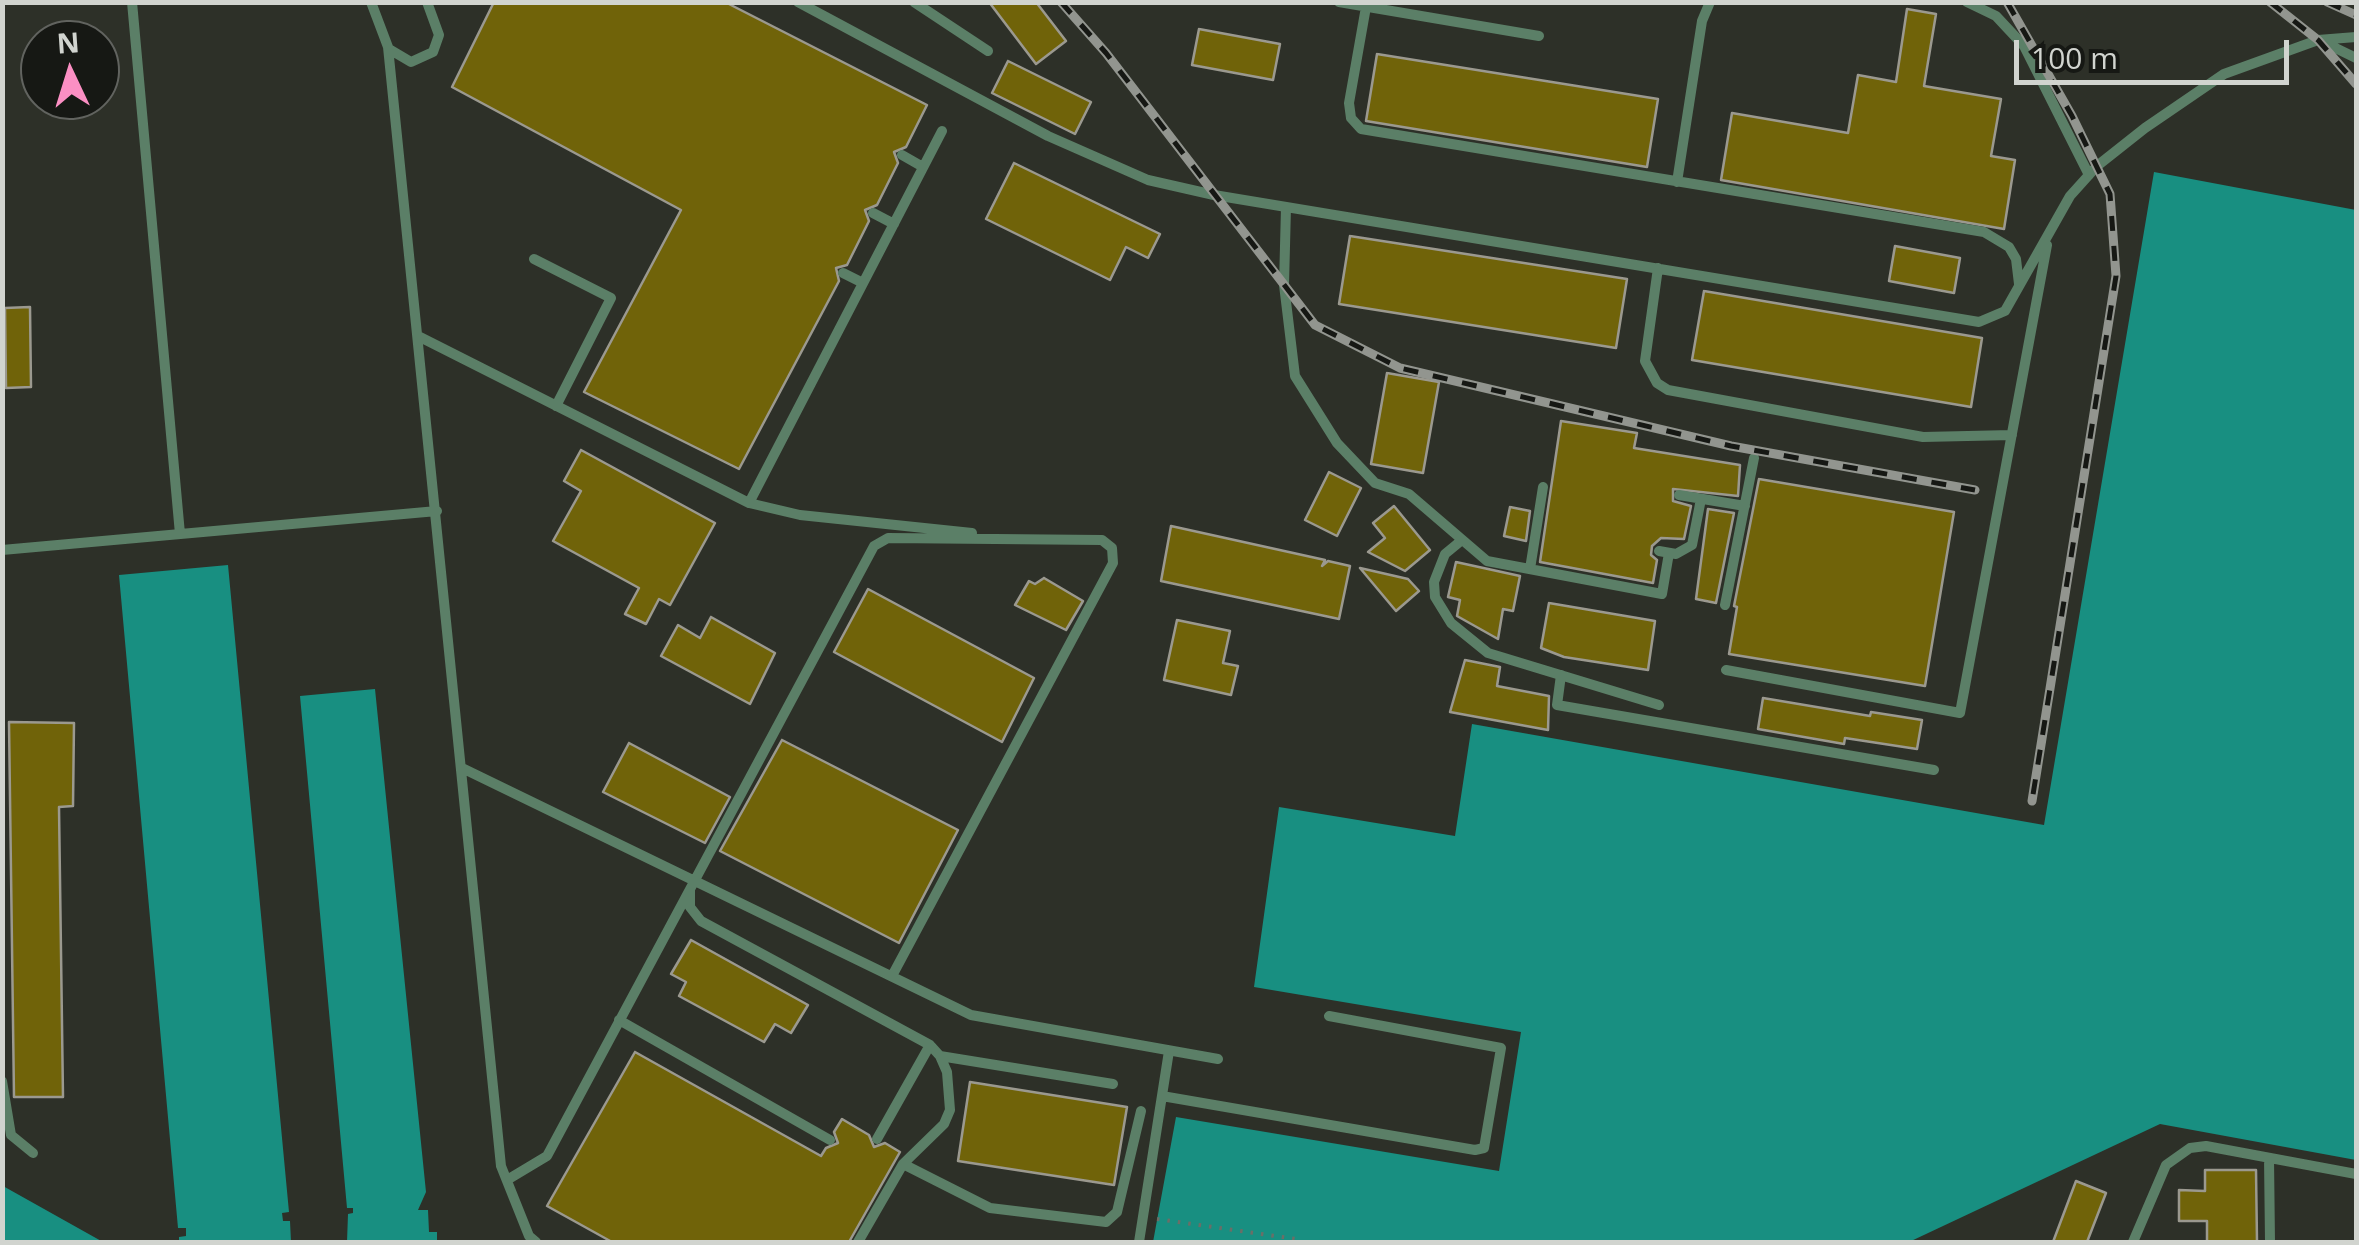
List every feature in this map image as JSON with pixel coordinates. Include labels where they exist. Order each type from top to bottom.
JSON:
[{"type":"lane","points":[[132,2],[180,534]]},
{"type":"lane","points":[[370,2],[388,48],[501,1166],[529,1236],[536,1242]]},
{"type":"lane","points":[[388,48],[411,62],[433,52],[439,35],[427,2]]},
{"type":"lane","points":[[798,2],[1048,136],[1148,180],[1286,207],[1979,322],[2005,311],[2070,196],[2144,128],[2224,74],[2318,40],[2356,37]]},
{"type":"lane","points":[[1339,2],[1386,6],[1539,36]]},
{"type":"lane","points":[[1677,182],[1702,20],[1710,2]]},
{"type":"lane","points":[[1967,2],[1996,16],[2024,46],[2089,175]]},
{"type":"lane","points":[[917,3],[988,50]]},
{"type":"lane","points":[[1366,7],[1348,103],[1351,118],[1361,129],[1984,232],[1998,237],[2016,259],[2019,287]]},
{"type":"lane","points":[[2318,40],[2356,58]]},
{"type":"lane","points":[[749,503],[942,131]]},
{"type":"lane","points":[[902,156],[923,167]]},
{"type":"lane","points":[[1286,207],[1289,353],[1308,403],[1336,443],[1376,484],[1410,494],[1487,561],[1662,594],[1664,552],[1682,552],[1692,544],[1701,499]]},
{"type":"lane","points":[[873,213],[894,224]]},
{"type":"lane","points":[[1726,670],[1960,713],[2049,234]]},
{"type":"lane","points":[[534,259],[611,298],[556,406]]},
{"type":"lane","points":[[1658,268],[1644,361],[1657,383],[1668,390],[1924,438],[2012,435]]},
{"type":"lane","points":[[843,273],[863,283]]},
{"type":"lane","points":[[420,337],[749,503],[800,516],[1016,538]]},
{"type":"lane","points":[[1725,605],[1754,458]]},
{"type":"lane","points":[[1530,569],[1542,487]]},
{"type":"lane","points":[[1680,495],[1745,506]]},
{"type":"lane","points":[[2,550],[437,511]]},
{"type":"lane","points":[[506,1180],[547,1156],[874,546],[888,538],[1102,540],[1112,548],[1113,563],[892,976]]},
{"type":"lane","points":[[1462,540],[1437,567],[1435,597],[1441,611],[1488,653],[1659,705]]},
{"type":"lane","points":[[1561,675],[1557,705],[1934,770]]},
{"type":"lane","points":[[462,768],[971,1014],[1218,1060]]},
{"type":"lane","points":[[694,880],[690,906],[701,921],[930,1045],[948,1072],[950,1110],[944,1124],[903,1164],[858,1242]]},
{"type":"lane","points":[[1162,1096],[1475,1150],[1484,1148],[1501,1048],[1329,1016]]},
{"type":"lane","points":[[619,1020],[830,1140]]},
{"type":"lane","points":[[877,1139],[930,1045]]},
{"type":"lane","points":[[1140,1242],[1169,1050]]},
{"type":"lane","points":[[940,1056],[1113,1084]]},
{"type":"lane","points":[[2,1081],[10,1135],[33,1153]]},
{"type":"lane","points":[[903,1164],[990,1208],[1106,1222],[1117,1212],[1141,1111]]},
{"type":"lane","points":[[2133,1242],[2166,1166],[2176,1154],[2206,1146],[2356,1174]]},
{"type":"lane","points":[[2269,1158],[2270,1242]]},
{"type":"path","points":[[1157,1219],[1296,1240]]},
{"type":"water","points":[[2154,172],[2356,210],[2356,1160],[2160,1124],[1909,1242],[1153,1242],[1176,1117],[1499,1171],[1521,1032],[1254,987],[1279,807],[1455,836],[1472,724],[2044,825]]},
{"type":"water","points":[[228,565],[289,1212],[282,1213],[283,1221],[290,1221],[291,1242],[179,1242],[179,1237],[186,1236],[186,1228],[178,1228],[119,575]]},
{"type":"water","points":[[375,689],[426,1192],[418,1210],[428,1210],[429,1232],[437,1232],[437,1242],[347,1242],[348,1214],[353,1213],[353,1208],[347,1208],[300,696]]},
{"type":"water","points":[[3,1186],[103,1242],[3,1242]]},
{"type":"building","points":[[494,2],[725,2],[927,105],[906,147],[894,152],[898,163],[877,205],[865,210],[869,221],[847,265],[836,268],[839,281],[739,469],[584,392],[681,210],[452,87]]},
{"type":"building","points":[[989,2],[1036,2],[1066,41],[1036,64]]},
{"type":"building","points":[[1907,9],[1936,14],[1924,86],[2001,99],[1991,156],[2015,160],[2004,229],[1721,180],[1732,113],[1848,133],[1858,75],[1896,82]]},
{"type":"building","points":[[1199,29],[1280,44],[1273,80],[1192,65]]},
{"type":"building","points":[[1377,54],[1658,99],[1647,167],[1366,121]]},
{"type":"building","points":[[1008,61],[1091,102],[1075,134],[992,93]]},
{"type":"building","points":[[1014,163],[1160,234],[1148,258],[1126,247],[1110,280],[986,219]]},
{"type":"building","points":[[1350,236],[1627,279],[1616,348],[1339,304]]},
{"type":"building","points":[[1895,246],[1960,258],[1954,293],[1889,281]]},
{"type":"building","points":[[1704,291],[1982,338],[1971,407],[1692,360]]},
{"type":"building","points":[[30,307],[31,387],[6,388],[5,308]]},
{"type":"building","points":[[1387,373],[1439,382],[1423,473],[1371,464]]},
{"type":"building","points":[[1561,421],[1637,433],[1634,448],[1740,465],[1738,496],[1673,489],[1673,501],[1691,506],[1684,539],[1661,538],[1652,546],[1651,555],[1657,560],[1653,583],[1540,562]]},
{"type":"building","points":[[581,450],[715,523],[670,605],[659,599],[646,624],[625,614],[639,588],[553,541],[581,491],[564,481]]},
{"type":"building","points":[[1329,472],[1361,488],[1337,536],[1305,520]]},
{"type":"building","points":[[1759,479],[1954,512],[1925,686],[1729,654],[1737,607],[1734,606]]},
{"type":"building","points":[[1394,506],[1430,550],[1405,571],[1368,552],[1385,538],[1373,523]]},
{"type":"building","points":[[1510,507],[1530,511],[1526,541],[1504,536]]},
{"type":"building","points":[[1708,509],[1734,513],[1716,603],[1696,599]]},
{"type":"building","points":[[1171,526],[1325,560],[1322,566],[1328,561],[1350,566],[1339,619],[1161,581]]},
{"type":"building","points":[[1456,562],[1520,576],[1513,611],[1503,609],[1498,639],[1457,616],[1460,600],[1448,597]]},
{"type":"building","points":[[1360,568],[1408,579],[1419,591],[1396,611]]},
{"type":"building","points":[[1044,578],[1083,601],[1066,630],[1015,605],[1029,581],[1035,584]]},
{"type":"building","points":[[868,589],[1034,678],[1002,742],[834,652]]},
{"type":"building","points":[[1549,603],[1655,621],[1648,670],[1564,657],[1541,648]]},
{"type":"building","points":[[711,617],[775,653],[750,704],[661,656],[678,625],[700,638]]},
{"type":"building","points":[[1177,620],[1230,631],[1223,663],[1238,666],[1231,695],[1164,680]]},
{"type":"building","points":[[1465,660],[1500,667],[1497,686],[1549,696],[1548,730],[1450,712]]},
{"type":"building","points":[[1763,698],[1870,716],[1871,712],[1922,720],[1917,749],[1845,738],[1844,744],[1758,729]]},
{"type":"building","points":[[9,722],[74,723],[73,806],[59,807],[63,1097],[14,1097]]},
{"type":"building","points":[[782,740],[958,830],[899,943],[720,851]]},
{"type":"building","points":[[629,743],[730,797],[705,843],[603,792]]},
{"type":"building","points":[[691,940],[808,1005],[791,1033],[775,1024],[764,1042],[679,996],[686,982],[671,974]]},
{"type":"building","points":[[635,1052],[821,1156],[826,1148],[838,1143],[834,1132],[842,1119],[869,1135],[874,1147],[885,1143],[900,1152],[849,1242],[612,1242],[547,1206]]},
{"type":"building","points":[[970,1082],[1127,1107],[1114,1185],[958,1161]]},
{"type":"building","points":[[2205,1170],[2256,1170],[2257,1242],[2207,1242],[2207,1221],[2179,1221],[2179,1190],[2205,1191]]},
{"type":"building","points":[[2076,1181],[2106,1193],[2087,1242],[2053,1242]]},
{"type":"railway","points":[[1061,2],[1106,53],[1315,325],[1400,368],[1731,446],[1975,490]]},
{"type":"railway","points":[[2007,2],[2072,116],[2110,194],[2116,276],[2032,801]]},
{"type":"railway","points":[[2270,2],[2318,40],[2356,84]]},
{"type":"railway","points":[[2327,2],[2356,15]]}]
